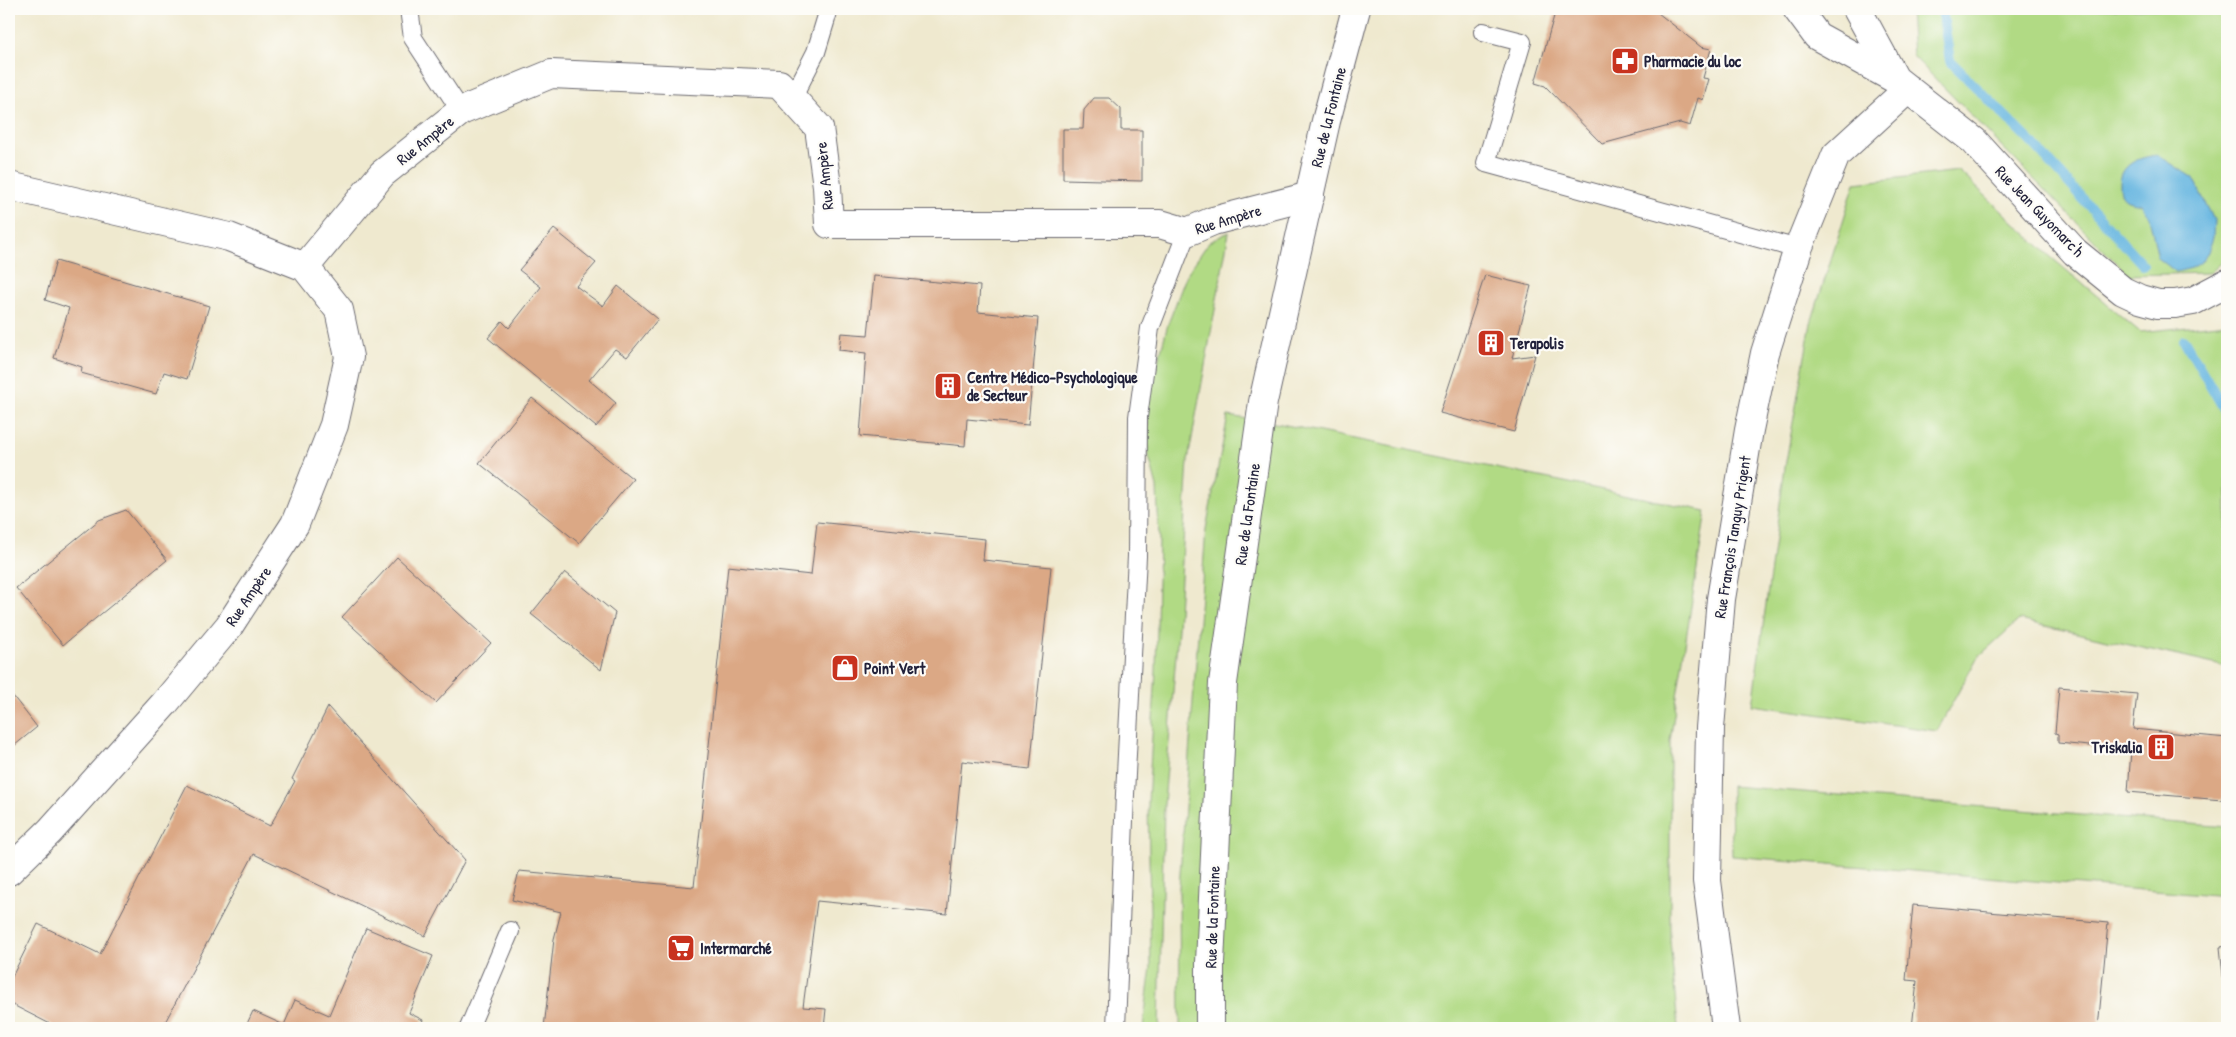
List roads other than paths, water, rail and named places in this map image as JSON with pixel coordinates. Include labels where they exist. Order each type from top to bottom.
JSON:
[{"type":"street","name":"Rue de la Fontaine","points":[[1210,1028],[1210,963],[1223,683],[1263,402],[1326,121],[1356,9]]},
{"type":"street","name":"Rue Jean Guyomarc'h","points":[[1797,9],[1817,36],[1901,84],[1974,141],[2075,252],[2123,291],[2140,299],[2158,304],[2175,304],[2193,301],[2227,283]]},
{"type":"street","name":"Rue Jean Guyomarc'h","points":[[1857,9],[1901,84]]},
{"type":"street","name":"Rue Ampère","points":[[9,871],[50,831],[164,704],[229,626],[295,524],[334,425],[349,357],[339,310],[305,266],[382,174],[461,111],[551,74],[779,84],[819,128],[827,186],[829,224],[1160,224],[1187,232],[1213,221],[1310,196]]},
{"type":"street","name":"Rue François Tanguy Prigent","points":[[1726,1028],[1706,881],[1710,728],[1720,617],[1749,430],[1765,353],[1798,249],[1836,155],[1901,84]]},
{"type":"street","points":[[9,186],[229,237],[305,266]]},
{"type":"lane","points":[[409,9],[414,38],[461,111]]},
{"type":"lane","points":[[792,99],[816,52],[829,9]]},
{"type":"lane","points":[[1483,32],[1522,42],[1486,163],[1798,249]]},
{"type":"lane","points":[[1116,1028],[1137,556],[1138,417],[1150,328],[1187,232]]},
{"type":"lane","points":[[468,1028],[510,930]]},
{"type":"water","points":[[2158,155],[2193,178],[2214,220],[2213,238],[2208,252],[2200,263],[2192,268],[2176,272],[2158,258],[2149,217],[2141,204],[2124,199],[2120,190],[2121,178],[2127,167],[2137,160]]},
{"type":"waterway","points":[[1942,9],[1950,61],[2034,145],[2143,265]]},
{"type":"waterway","points":[[2184,340],[2227,414]]},
{"type":"place","name":"Pharmacie du loc","points":[[1625,61]]},
{"type":"place","name":"Terapolis","points":[[1491,343]]},
{"type":"place","name":"Centre Médico-Psychologique de Secteur","points":[[948,386]]},
{"type":"place","name":"Point Vert","points":[[845,668]]},
{"type":"place","name":"Triskalia","points":[[2161,747]]},
{"type":"place","name":"Intermarché","points":[[681,948]]}]
